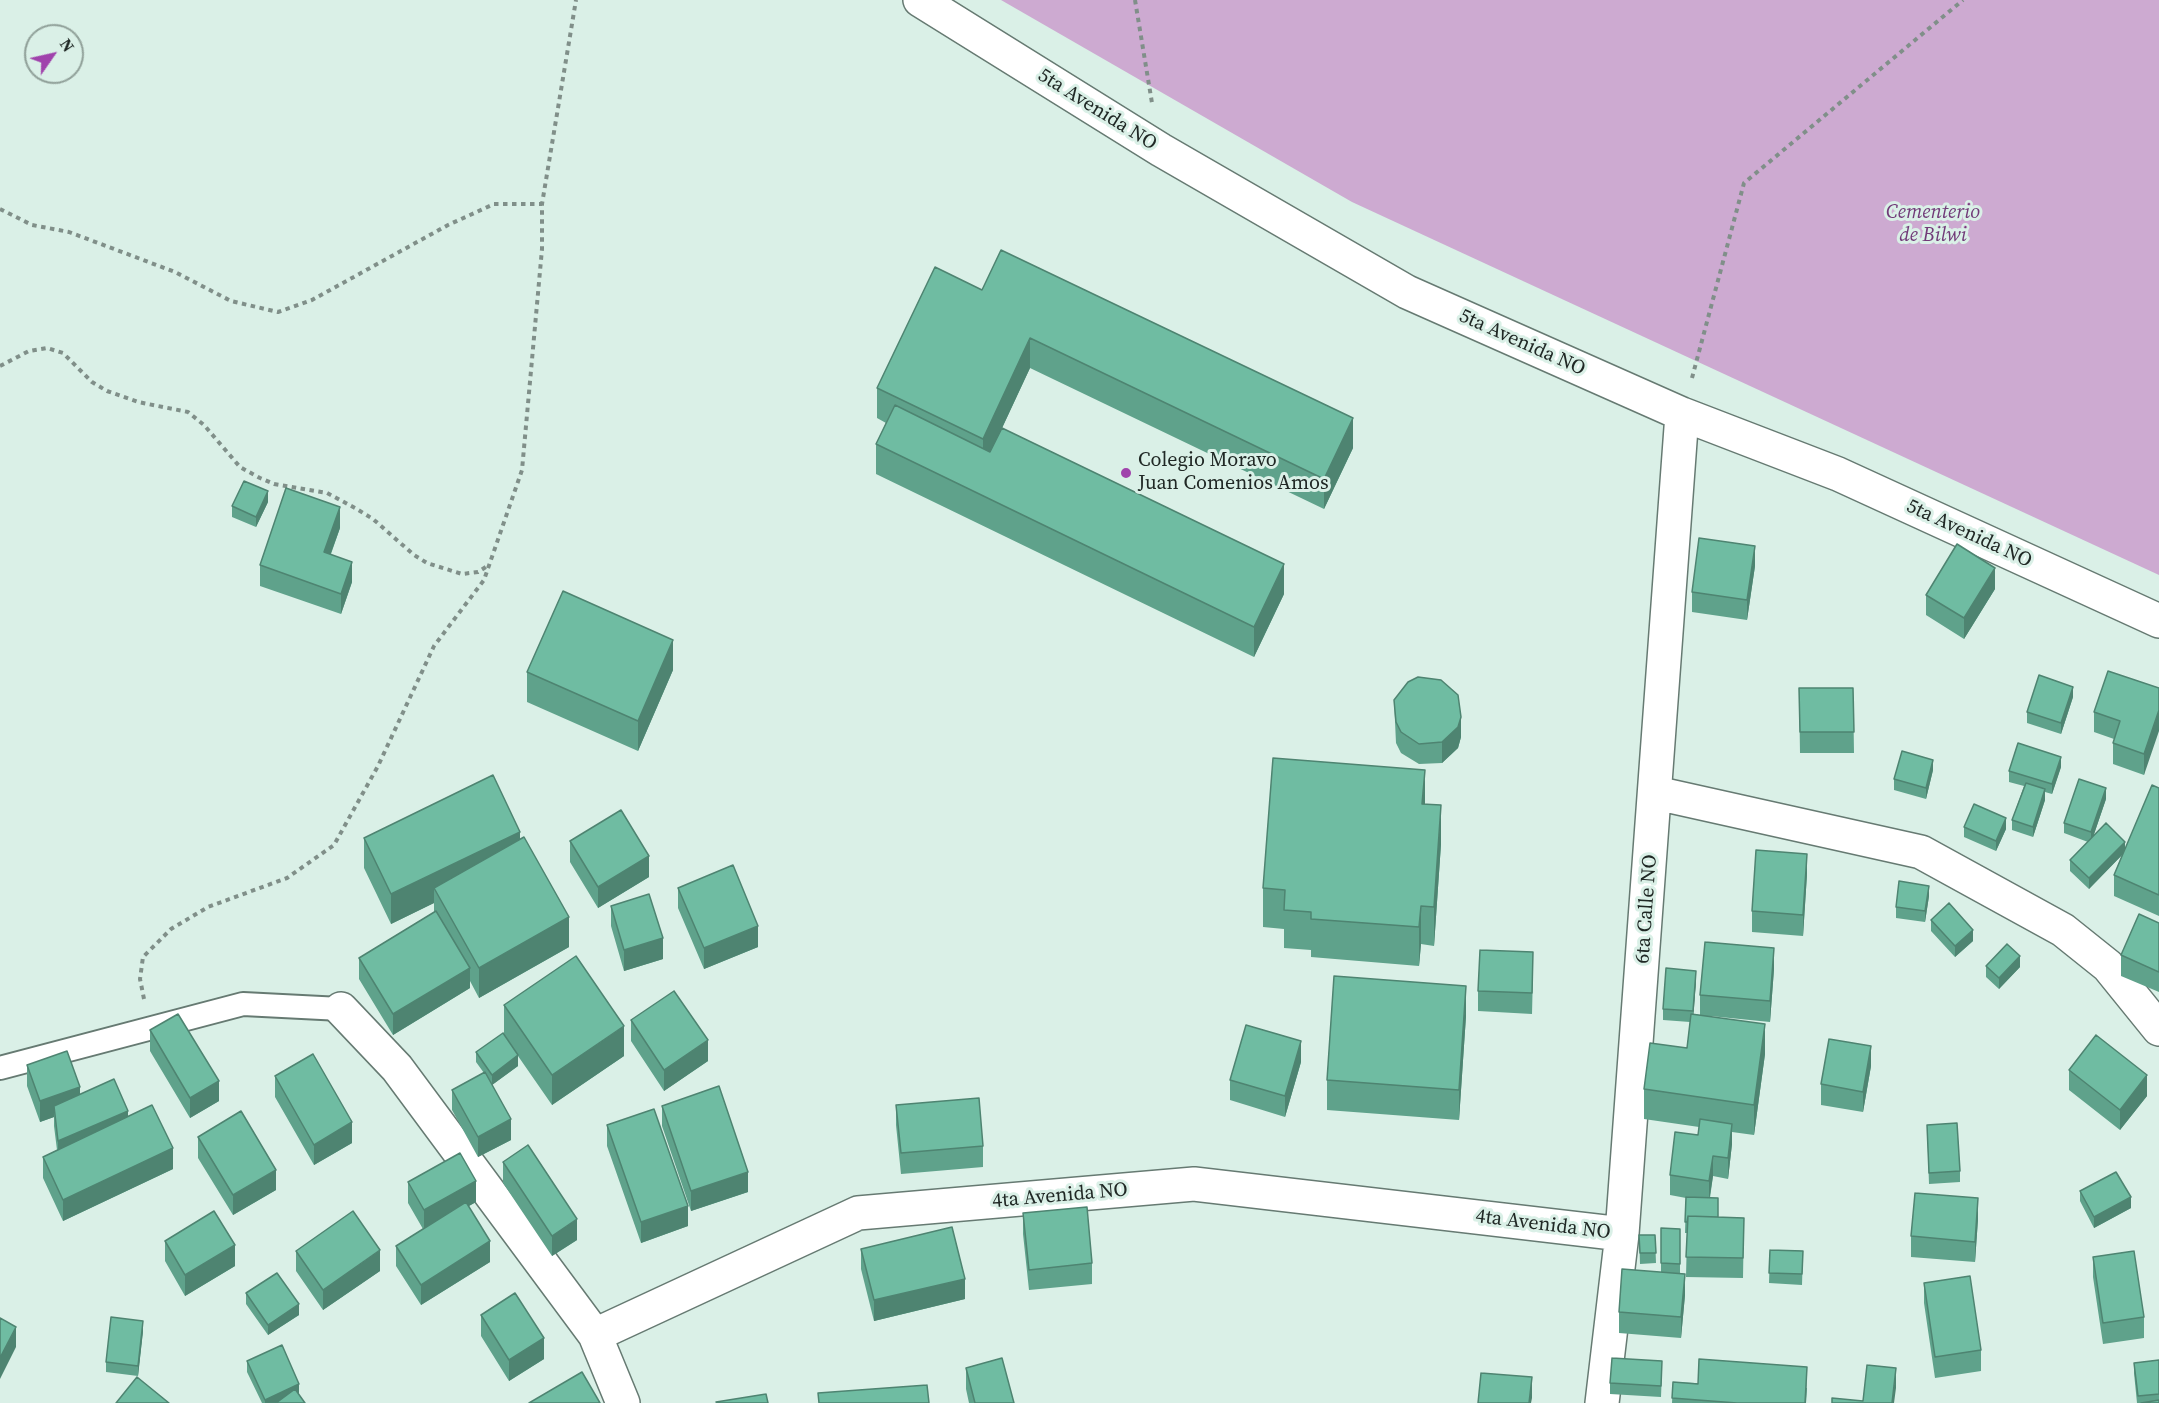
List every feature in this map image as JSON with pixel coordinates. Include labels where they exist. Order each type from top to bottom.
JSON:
[{"type":"street","name":"5ta Avenida NO","points":[[920,0],[1161,150],[1407,292],[1682,414],[1838,474],[2159,621]]},
{"type":"street","name":"6ta Calle NO","points":[[1602,1403],[1622,1234],[1682,414]]},
{"type":"street","points":[[1656,793],[1921,852],[2063,930],[2108,966],[2159,1029]]},
{"type":"street","points":[[341,1009],[397,1068],[595,1335],[623,1403]]},
{"type":"street","name":"4ta Avenida NO","points":[[595,1335],[858,1213],[1194,1184],[1622,1234]]},
{"type":"lane","points":[[0,1068],[243,1004],[341,1009]]},
{"type":"path","points":[[165,1024],[153,1017],[144,1001],[140,979],[143,957],[156,942],[190,917],[228,898],[269,887],[287,878],[334,845],[378,766],[434,646],[484,580],[522,470],[542,249],[542,204],[576,0]]},
{"type":"path","points":[[1135,0],[1161,150]]},
{"type":"path","points":[[1682,414],[1744,183],[1963,0]]},
{"type":"path","points":[[0,209],[32,225],[69,232],[175,272],[231,301],[278,312],[312,300],[448,225],[494,204],[542,204]]},
{"type":"path","points":[[0,366],[29,351],[47,348],[63,353],[92,382],[106,391],[138,402],[188,412],[204,425],[240,467],[260,478],[274,484],[327,493],[355,508],[373,519],[414,555],[427,563],[462,574],[478,572],[489,565]]},
{"type":"green space","name":"Cementerio de Bilwi","points":[[1001,0],[2159,0],[2159,575],[1352,202]]},
{"type":"building","points":[[1001,250],[1353,418],[1324,479],[1030,338],[983,439],[877,388],[935,267],[982,290]]},
{"type":"building","points":[[895,405],[990,452],[1002,428],[1284,564],[1254,627],[876,444]]},
{"type":"building","points":[[244,481],[268,491],[256,517],[232,506]]},
{"type":"building","points":[[286,488],[340,507],[324,552],[352,562],[341,594],[260,565]]},
{"type":"building","points":[[1699,538],[1755,546],[1747,600],[1692,592]]},
{"type":"building","points":[[1957,544],[1995,568],[1964,618],[1926,595]]},
{"type":"building","points":[[563,591],[673,640],[638,721],[527,672]]},
{"type":"building","points":[[2108,671],[2159,688],[2159,710],[2144,754],[2113,743],[2120,721],[2094,712]]},
{"type":"building","points":[[2039,675],[2073,687],[2061,723],[2027,712]]},
{"type":"building","points":[[1418,677],[1441,680],[1458,695],[1461,717],[1458,727],[1442,742],[1419,744],[1401,732],[1396,722],[1394,700],[1408,682]]},
{"type":"building","points":[[1799,688],[1853,688],[1854,732],[1800,732]]},
{"type":"building","points":[[2018,743],[2061,757],[2052,784],[2009,771]]},
{"type":"building","points":[[1902,751],[1933,760],[1926,788],[1894,779]]},
{"type":"building","points":[[1273,758],[1425,770],[1422,804],[1441,805],[1434,907],[1421,906],[1419,927],[1311,919],[1311,912],[1284,910],[1285,890],[1263,888]]},
{"type":"building","points":[[493,775],[520,832],[391,894],[364,838]]},
{"type":"building","points":[[2079,779],[2106,788],[2091,832],[2064,823]]},
{"type":"building","points":[[2026,783],[2045,789],[2033,827],[2012,820]]},
{"type":"building","points":[[2152,785],[2159,788],[2159,895],[2114,875]]},
{"type":"building","points":[[1974,804],[2006,818],[1996,841],[1964,827]]},
{"type":"building","points":[[621,810],[649,856],[598,887],[570,841]]},
{"type":"building","points":[[2106,823],[2125,842],[2089,878],[2070,860]]},
{"type":"building","points":[[524,837],[569,917],[479,968],[434,888]]},
{"type":"building","points":[[1756,850],[1807,854],[1803,915],[1752,911]]},
{"type":"building","points":[[733,865],[758,926],[704,948],[678,888]]},
{"type":"building","points":[[1899,881],[1929,886],[1925,911],[1896,907]]},
{"type":"building","points":[[649,894],[663,938],[624,950],[611,906]]},
{"type":"building","points":[[1949,903],[1973,930],[1955,946],[1931,920]]},
{"type":"building","points":[[436,911],[470,968],[393,1014],[359,958]]},
{"type":"building","points":[[2139,914],[2159,923],[2159,972],[2121,955]]},
{"type":"building","points":[[1705,942],[1774,948],[1770,1001],[1700,995]]},
{"type":"building","points":[[2007,944],[2020,956],[1999,978],[1986,966]]},
{"type":"building","points":[[1480,950],[1533,952],[1532,993],[1478,991]]},
{"type":"building","points":[[576,956],[624,1026],[552,1075],[504,1005]]},
{"type":"building","points":[[1666,968],[1696,971],[1693,1011],[1663,1009]]},
{"type":"building","points":[[1334,976],[1466,986],[1459,1090],[1327,1080]]},
{"type":"building","points":[[674,991],[708,1040],[664,1070],[631,1020]]},
{"type":"building","points":[[178,1014],[219,1081],[190,1098],[150,1030]]},
{"type":"building","points":[[1691,1014],[1765,1024],[1754,1105],[1644,1089],[1650,1043],[1687,1048]]},
{"type":"building","points":[[1246,1025],[1301,1041],[1285,1096],[1230,1080]]},
{"type":"building","points":[[503,1033],[518,1055],[492,1075],[476,1052]]},
{"type":"building","points":[[2096,1035],[2147,1075],[2120,1110],[2069,1070]]},
{"type":"building","points":[[1829,1039],[1871,1046],[1863,1092],[1821,1084]]},
{"type":"building","points":[[67,1051],[80,1087],[40,1101],[27,1065]]},
{"type":"building","points":[[313,1054],[352,1122],[314,1145],[275,1076]]},
{"type":"building","points":[[485,1072],[511,1119],[478,1137],[452,1090]]},
{"type":"building","points":[[114,1079],[128,1111],[58,1141],[54,1106]]},
{"type":"building","points":[[719,1086],[748,1172],[691,1191],[662,1106]]},
{"type":"building","points":[[979,1098],[983,1146],[901,1153],[896,1105]]},
{"type":"building","points":[[152,1105],[173,1148],[63,1200],[43,1157]]},
{"type":"building","points":[[654,1109],[688,1206],[641,1222],[607,1125]]},
{"type":"building","points":[[241,1111],[276,1170],[233,1195],[198,1137]]},
{"type":"building","points":[[1700,1119],[1732,1124],[1728,1158],[1713,1156],[1709,1181],[1670,1175],[1675,1132],[1698,1135]]},
{"type":"building","points":[[1957,1123],[1960,1171],[1929,1173],[1927,1125]]},
{"type":"building","points":[[528,1145],[577,1219],[552,1236],[503,1162]]},
{"type":"building","points":[[460,1153],[476,1181],[424,1210],[408,1182]]},
{"type":"building","points":[[2116,1172],[2131,1197],[2094,1217],[2080,1191]]},
{"type":"building","points":[[1915,1193],[1978,1198],[1975,1242],[1911,1236]]},
{"type":"building","points":[[1686,1197],[1718,1198],[1718,1217],[1688,1216],[1685,1222]]},
{"type":"building","points":[[466,1202],[490,1241],[421,1285],[396,1246]]},
{"type":"building","points":[[1087,1207],[1092,1263],[1029,1270],[1023,1213]]},
{"type":"building","points":[[214,1211],[235,1245],[185,1275],[165,1241]]},
{"type":"building","points":[[353,1211],[380,1250],[323,1290],[296,1251]]},
{"type":"building","points":[[1688,1216],[1744,1218],[1743,1258],[1686,1257]]},
{"type":"building","points":[[952,1227],[965,1279],[874,1300],[861,1249]]},
{"type":"building","points":[[1661,1228],[1680,1229],[1680,1264],[1661,1263]]},
{"type":"building","points":[[1639,1235],[1655,1235],[1656,1253],[1640,1253]]},
{"type":"building","points":[[1770,1250],[1803,1251],[1802,1274],[1769,1273]]},
{"type":"building","points":[[2134,1251],[2144,1317],[2103,1323],[2093,1257]]},
{"type":"building","points":[[1622,1269],[1685,1274],[1681,1317],[1619,1312]]},
{"type":"building","points":[[277,1273],[299,1304],[268,1325],[246,1293]]},
{"type":"building","points":[[1970,1276],[1981,1350],[1935,1357],[1924,1283]]},
{"type":"building","points":[[515,1293],[544,1338],[509,1360],[481,1315]]},
{"type":"building","points":[[111,1317],[143,1321],[138,1366],[106,1362]]},
{"type":"building","points":[[0,1318],[16,1327],[0,1358]]},
{"type":"building","points":[[282,1345],[299,1384],[265,1400],[247,1361]]},
{"type":"building","points":[[1002,1358],[1014,1403],[975,1403],[966,1368]]},
{"type":"building","points":[[1612,1358],[1662,1361],[1661,1386],[1610,1383]]},
{"type":"building","points":[[1699,1359],[1807,1367],[1805,1403],[1737,1403],[1672,1398],[1673,1382],[1698,1384]]},
{"type":"building","points":[[2159,1360],[2159,1394],[2138,1396],[2134,1363]]},
{"type":"building","points":[[1867,1365],[1896,1368],[1892,1403],[1832,1403],[1832,1398],[1863,1401]]},
{"type":"building","points":[[582,1372],[600,1403],[529,1403]]},
{"type":"building","points":[[1481,1373],[1532,1377],[1529,1403],[1478,1403]]},
{"type":"building","points":[[137,1377],[169,1403],[116,1403]]},
{"type":"building","points":[[927,1385],[929,1403],[819,1403],[818,1393]]},
{"type":"building","points":[[295,1389],[305,1403],[276,1403]]},
{"type":"building","points":[[766,1394],[768,1403],[716,1402]]},
{"type":"building","points":[[2159,1400],[2159,1403],[2141,1403]]},
{"type":"place","name":"Colegio Moravo Juan Comenios Amos","points":[[1126,473]]}]
